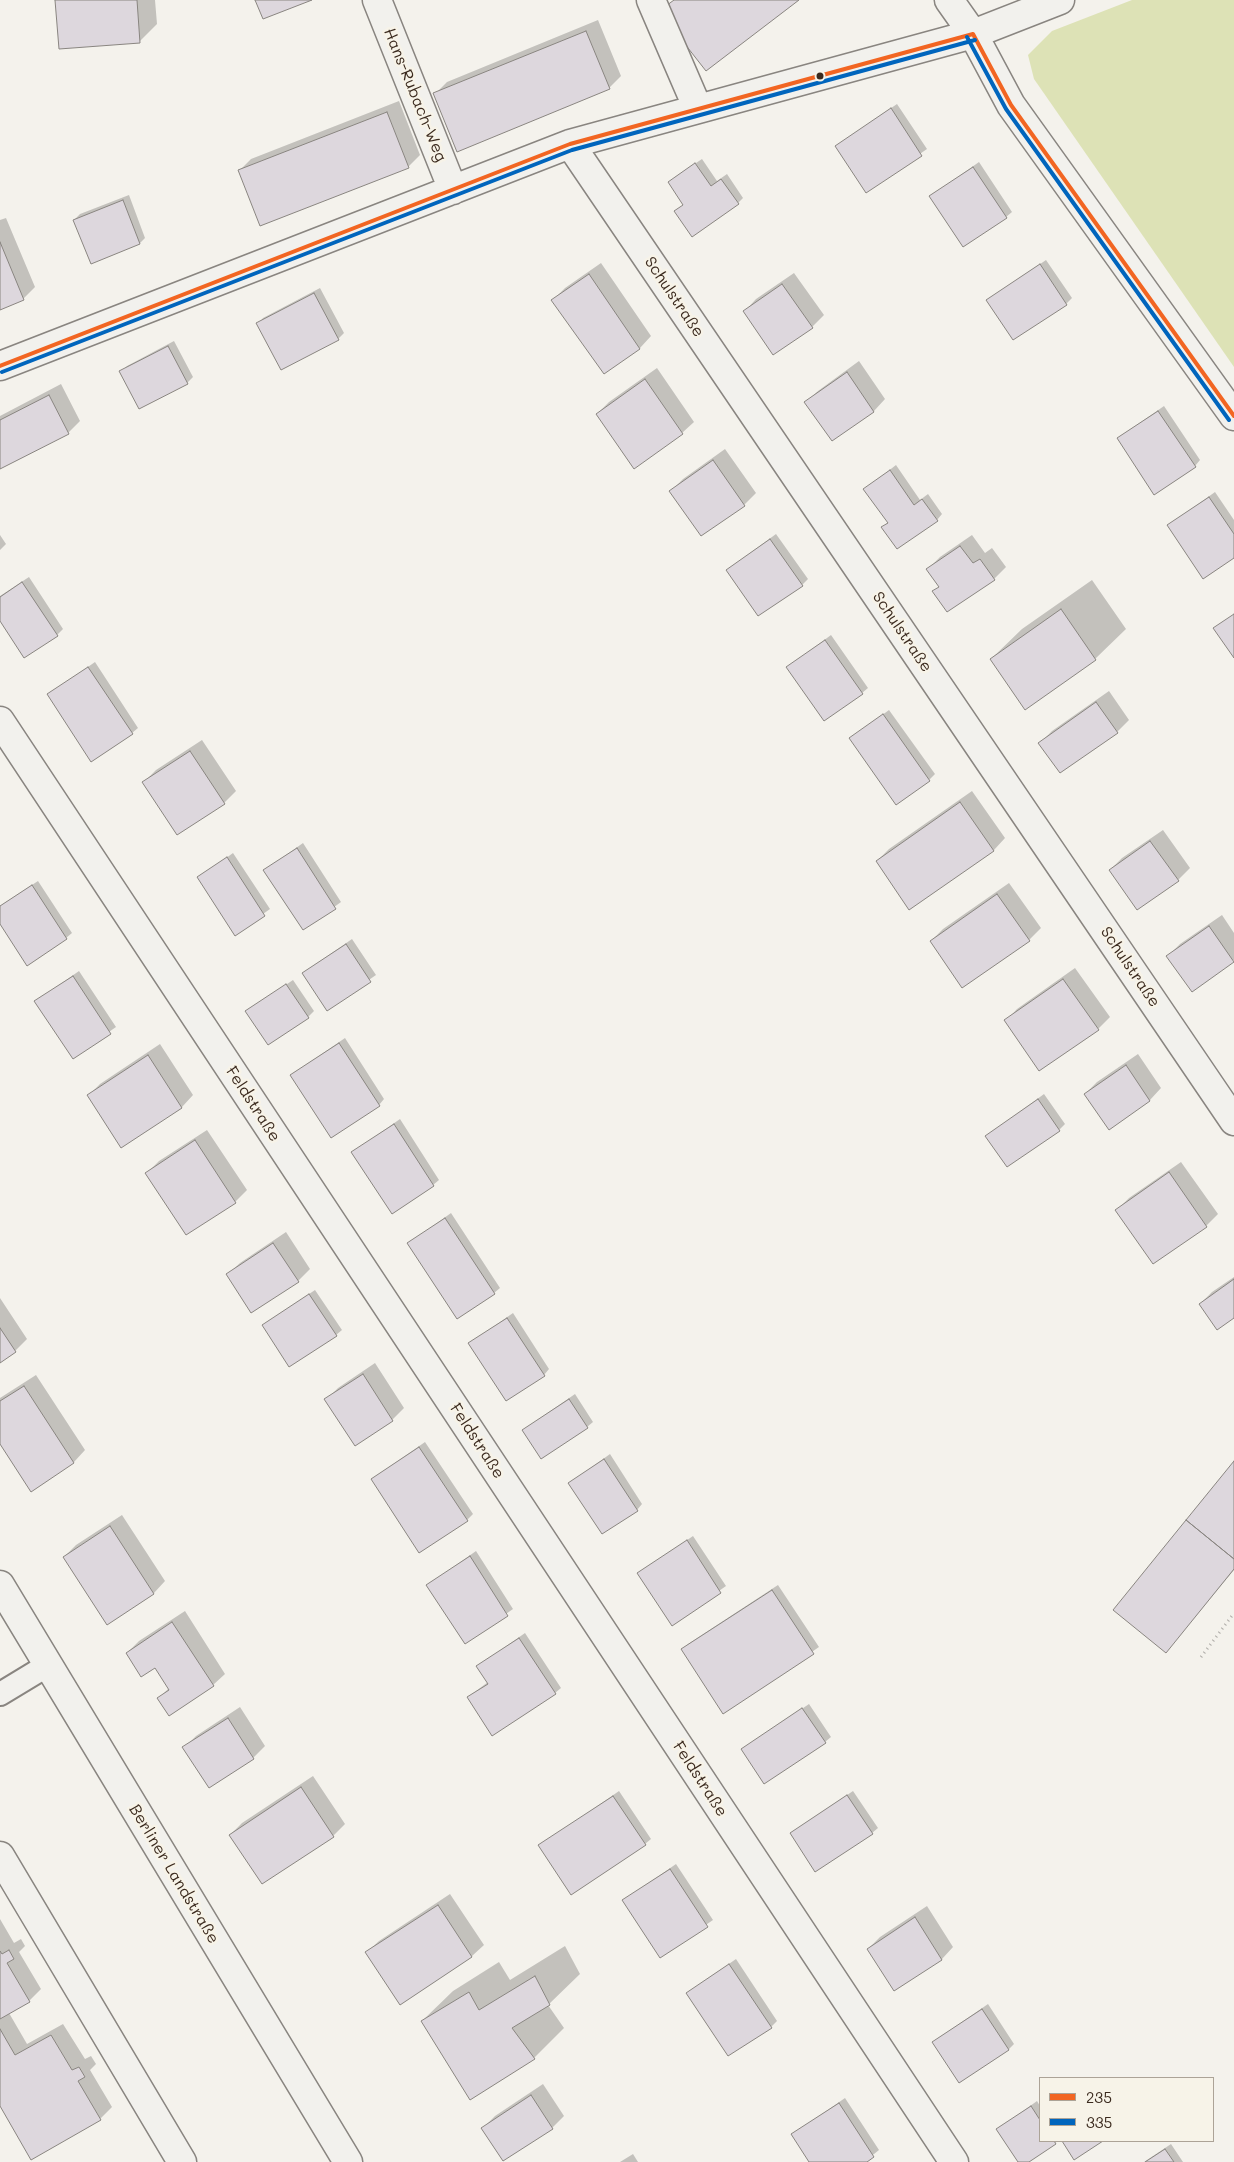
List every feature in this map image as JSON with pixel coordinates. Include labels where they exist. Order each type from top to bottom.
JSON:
[{"type":"street","name":"Hans-Rubach-Weg","points":[[378,0],[453,190]]},
{"type":"street","points":[[651,0],[698,109]]},
{"type":"street","points":[[949,0],[973,34],[1011,105],[1234,416]]},
{"type":"street","points":[[0,366],[570,144],[973,34],[1060,0]]},
{"type":"street","name":"Schulstraße","points":[[570,144],[1234,1121]]},
{"type":"street","name":"Feldstraße","points":[[0,721],[954,2162]]},
{"type":"street","name":"Berliner Landstraße","points":[[0,1585],[348,2162]]},
{"type":"street","points":[[0,1856],[182,2162]]},
{"type":"lane","points":[[0,1694],[48,1665]]},
{"type":"path","points":[[1201,1657],[1234,1613]]},
{"type":"green space","points":[[1132,0],[1234,0],[1234,367],[1034,79],[1028,55],[1052,31]]},
{"type":"building","points":[[55,0],[137,0],[140,43],[59,49]]},
{"type":"building","points":[[255,0],[312,0],[263,19]]},
{"type":"building","points":[[674,0],[799,0],[706,71],[659,11]]},
{"type":"building","points":[[586,31],[610,89],[457,152],[433,93]]},
{"type":"building","points":[[891,108],[922,156],[866,193],[835,146]]},
{"type":"building","points":[[387,112],[409,168],[260,226],[238,170]]},
{"type":"building","points":[[695,163],[711,186],[721,179],[739,204],[692,237],[674,211],[683,205],[668,182]]},
{"type":"building","points":[[973,167],[1007,218],[963,247],[929,196]]},
{"type":"building","points":[[123,200],[140,244],[91,264],[73,220]]},
{"type":"building","points":[[0,242],[24,300],[0,310]]},
{"type":"building","points":[[1040,264],[1067,305],[1013,340],[986,300]]},
{"type":"building","points":[[589,274],[640,349],[604,374],[551,300]]},
{"type":"building","points":[[782,284],[813,328],[773,355],[743,311]]},
{"type":"building","points":[[314,293],[339,340],[281,370],[256,323]]},
{"type":"building","points":[[168,346],[188,384],[139,409],[119,371]]},
{"type":"building","points":[[847,372],[874,412],[832,441],[804,402]]},
{"type":"building","points":[[645,379],[683,434],[634,469],[596,414]]},
{"type":"building","points":[[49,395],[69,434],[0,469],[0,420]]},
{"type":"building","points":[[1158,411],[1196,467],[1154,495],[1117,438]]},
{"type":"building","points":[[713,460],[745,506],[701,536],[669,491]]},
{"type":"building","points":[[890,470],[914,505],[922,499],[938,521],[897,549],[881,527],[888,523],[863,489]]},
{"type":"building","points":[[1209,497],[1234,534],[1234,558],[1203,579],[1167,525]]},
{"type":"building","points":[[770,539],[803,586],[758,616],[726,570]]},
{"type":"building","points":[[960,546],[973,563],[980,559],[995,580],[947,612],[932,591],[939,587],[926,569]]},
{"type":"building","points":[[22,582],[58,636],[24,658],[0,621],[0,597]]},
{"type":"building","points":[[1061,609],[1096,660],[1025,710],[990,659]]},
{"type":"building","points":[[1234,614],[1234,658],[1213,628]]},
{"type":"building","points":[[825,640],[863,694],[824,721],[786,667]]},
{"type":"building","points":[[88,667],[133,734],[91,762],[47,694]]},
{"type":"building","points":[[1096,702],[1118,733],[1060,773],[1038,743]]},
{"type":"building","points":[[883,714],[930,781],[896,805],[849,738]]},
{"type":"building","points":[[190,751],[225,804],[177,835],[142,782]]},
{"type":"building","points":[[960,802],[994,851],[909,910],[876,861]]},
{"type":"building","points":[[1150,841],[1179,881],[1137,910],[1109,870]]},
{"type":"building","points":[[297,848],[336,909],[303,930],[263,870]]},
{"type":"building","points":[[227,857],[265,916],[235,936],[197,877]]},
{"type":"building","points":[[32,885],[67,939],[27,966],[0,924],[0,906]]},
{"type":"building","points":[[997,894],[1030,941],[962,988],[930,941]]},
{"type":"building","points":[[1209,926],[1234,962],[1192,992],[1166,956]]},
{"type":"building","points":[[346,944],[371,982],[327,1011],[302,973]]},
{"type":"building","points":[[73,976],[111,1034],[73,1059],[34,1001]]},
{"type":"building","points":[[1063,979],[1099,1030],[1039,1071],[1004,1020]]},
{"type":"building","points":[[286,984],[309,1018],[268,1045],[245,1011]]},
{"type":"building","points":[[339,1043],[380,1106],[331,1138],[290,1075]]},
{"type":"building","points":[[148,1055],[182,1108],[121,1148],[87,1095]]},
{"type":"building","points":[[1126,1065],[1150,1101],[1109,1130],[1084,1094]]},
{"type":"building","points":[[1038,1099],[1060,1131],[1007,1167],[985,1136]]},
{"type":"building","points":[[394,1124],[434,1186],[392,1214],[351,1152]]},
{"type":"building","points":[[195,1140],[236,1203],[186,1235],[145,1173]]},
{"type":"building","points":[[1169,1172],[1207,1227],[1153,1264],[1115,1210]]},
{"type":"building","points":[[445,1218],[495,1294],[457,1319],[407,1243]]},
{"type":"building","points":[[273,1243],[299,1282],[251,1313],[226,1274]]},
{"type":"building","points":[[1234,1279],[1234,1318],[1217,1330],[1199,1304]]},
{"type":"building","points":[[309,1294],[337,1336],[289,1367],[262,1325]]},
{"type":"building","points":[[507,1318],[545,1376],[506,1401],[468,1343]]},
{"type":"building","points":[[0,1328],[16,1352],[0,1363]]},
{"type":"building","points":[[363,1374],[393,1421],[355,1446],[324,1399]]},
{"type":"building","points":[[24,1386],[74,1463],[31,1492],[0,1444],[0,1401]]},
{"type":"building","points":[[569,1399],[588,1428],[541,1459],[522,1430]]},
{"type":"building","points":[[419,1447],[468,1521],[419,1553],[371,1479]]},
{"type":"building","points":[[604,1459],[638,1511],[602,1534],[568,1483]]},
{"type":"building","points":[[1234,1461],[1234,1559],[1186,1520]]},
{"type":"building","points":[[1186,1520],[1234,1559],[1234,1569],[1166,1653],[1113,1610]]},
{"type":"building","points":[[110,1526],[154,1594],[107,1625],[63,1557]]},
{"type":"building","points":[[687,1540],[721,1593],[672,1626],[637,1573]]},
{"type":"building","points":[[470,1556],[508,1616],[465,1644],[426,1585]]},
{"type":"building","points":[[772,1590],[814,1654],[723,1714],[681,1649]]},
{"type":"building","points":[[172,1622],[214,1686],[169,1716],[157,1698],[169,1690],[155,1668],[141,1677],[126,1653]]},
{"type":"building","points":[[519,1638],[556,1694],[492,1736],[467,1697],[488,1684],[476,1666]]},
{"type":"building","points":[[802,1708],[826,1743],[764,1784],[741,1749]]},
{"type":"building","points":[[228,1718],[254,1759],[209,1788],[182,1747]]},
{"type":"building","points":[[301,1787],[334,1837],[262,1884],[229,1835]]},
{"type":"building","points":[[847,1795],[873,1834],[815,1872],[790,1833]]},
{"type":"building","points":[[613,1796],[646,1845],[571,1895],[538,1845]]},
{"type":"building","points":[[670,1869],[708,1927],[660,1958],[622,1900]]},
{"type":"building","points":[[438,1905],[472,1957],[400,2005],[365,1952]]},
{"type":"building","points":[[915,1917],[942,1960],[894,1991],[867,1949]]},
{"type":"building","points":[[9,1950],[14,1959],[7,1963],[30,2002],[0,2019],[0,1951],[2,1954]]},
{"type":"building","points":[[729,1964],[772,2028],[728,2056],[686,1993]]},
{"type":"building","points":[[535,1976],[550,2005],[512,2028],[535,2059],[470,2100],[421,2021],[469,1992],[479,2010]]},
{"type":"building","points":[[982,2009],[1009,2050],[959,2083],[932,2042]]},
{"type":"building","points":[[0,2029],[15,2055],[51,2035],[72,2070],[79,2067],[85,2077],[78,2081],[101,2120],[31,2160],[0,2106]]},
{"type":"building","points":[[531,2095],[553,2129],[503,2161],[481,2128]]},
{"type":"building","points":[[839,2103],[874,2157],[867,2162],[809,2162],[791,2134]]},
{"type":"building","points":[[1031,2106],[1039,2118],[1039,2142],[1055,2142],[1056,2144],[1029,2162],[1018,2162],[996,2129]]},
{"type":"building","points":[[1063,2142],[1101,2142],[1074,2160]]},
{"type":"building","points":[[1165,2149],[1174,2162],[1145,2162]]},
{"type":"transit line","name":"235","points":[[973,34],[1011,105],[1234,416]]},
{"type":"transit line","name":"235","points":[[0,366],[570,144],[973,34]]},
{"type":"transit line","name":"335","points":[[967,37],[1006,109],[1229,420]]},
{"type":"transit line","name":"335","points":[[2,372],[572,150],[975,40]]}]
